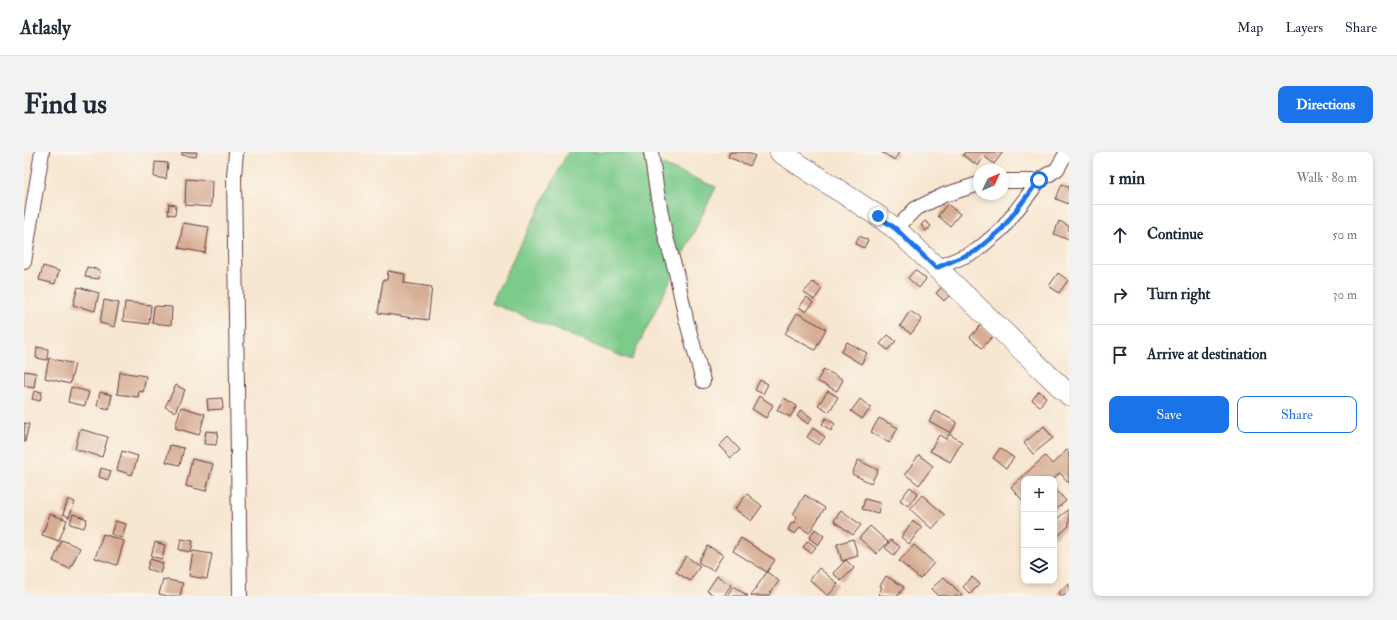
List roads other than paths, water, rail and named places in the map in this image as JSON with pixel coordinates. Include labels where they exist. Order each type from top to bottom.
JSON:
[{"type":"main road","points":[[780,152],[896,229],[1069,395]]},
{"type":"street","points":[[24,262],[42,152]]},
{"type":"street","points":[[236,152],[234,176],[240,596]]},
{"type":"street","points":[[652,152],[664,234],[676,272],[686,319],[703,381]]},
{"type":"street","points":[[936,268],[976,251],[1002,229],[1039,180],[1057,169],[1067,152]]},
{"type":"street","points":[[1009,181],[1039,180]]},
{"type":"street","points":[[896,229],[915,209],[944,195],[973,186]]}]
